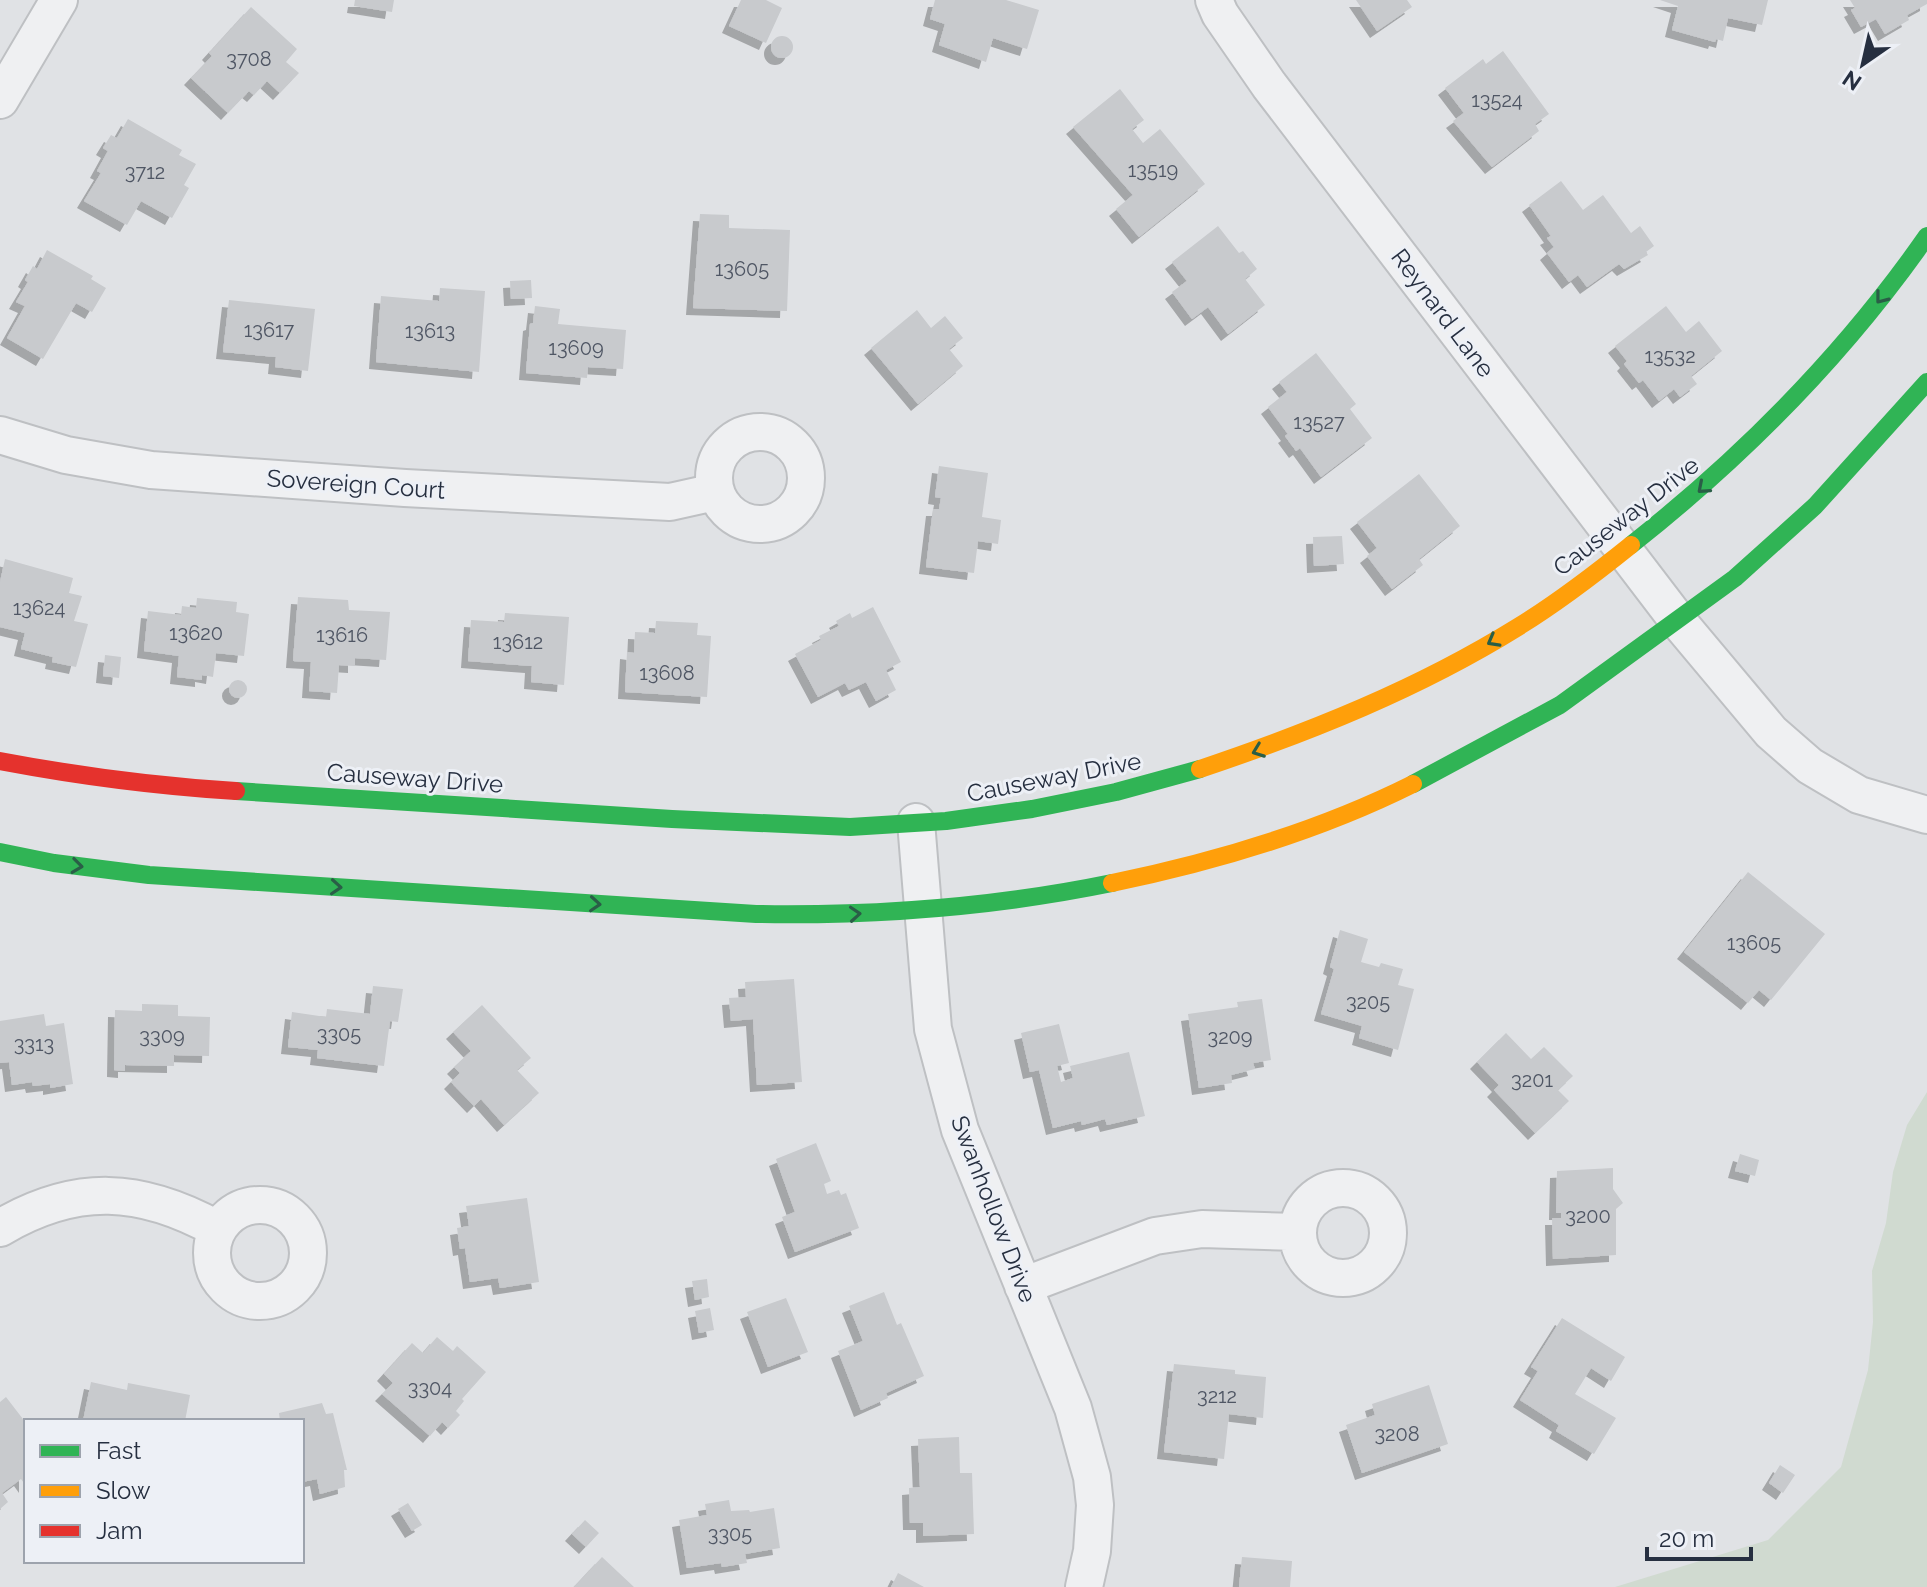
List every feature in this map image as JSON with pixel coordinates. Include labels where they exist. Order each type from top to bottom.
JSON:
[{"type":"street","points":[[0,100],[59,0]]},
{"type":"street","name":"Reynard Lane","points":[[1214,0],[1220,14],[1269,85],[1678,621],[1771,732],[1810,766],[1859,795],[1927,815]]},
{"type":"street","name":"Causeway Drive","points":[[0,761],[72,775],[189,788],[734,823],[855,827],[973,818],[1147,785],[1236,759],[1401,691],[1516,629],[1569,593],[1680,508],[1729,466],[1821,370],[1877,304],[1927,236]]},
{"type":"street","points":[[0,852],[54,863],[149,875],[756,914],[835,915],[1002,903],[1162,873],[1325,822],[1409,786],[1560,705],[1735,578],[1815,506],[1927,382]]},
{"type":"street","name":"Sovereign Court","points":[[0,435],[66,455],[151,470],[670,502],[715,492]]},
{"type":"street","name":"Swanhollow Drive","points":[[916,822],[933,1029],[956,1115],[1073,1408],[1092,1477],[1095,1505],[1092,1551],[1084,1587]]},
{"type":"street","points":[[0,1228],[45,1205],[85,1196],[130,1196],[189,1213],[217,1229]]},
{"type":"street","points":[[1023,1286],[1155,1236],[1202,1229],[1297,1232]]},
{"type":"shaded area","points":[[1927,1092],[1927,1587],[1615,1587],[1768,1540],[1841,1467],[1868,1370],[1873,1322],[1872,1271],[1886,1223],[1893,1172],[1907,1125]]},
{"type":"building","points":[[355,0],[394,0],[392,12],[354,6]]},
{"type":"building","points":[[741,0],[766,0],[782,8],[766,43],[729,26]]},
{"type":"building","points":[[935,0],[1006,0],[1039,10],[1027,49],[993,38],[986,62],[939,45],[945,24],[930,19]]},
{"type":"building","points":[[1356,0],[1407,0],[1412,7],[1377,31]]},
{"type":"building","points":[[1660,0],[1768,0],[1762,25],[1728,18],[1723,41],[1716,39],[1715,42],[1672,30],[1678,6]]},
{"type":"building","points":[[1850,0],[1927,0],[1927,4],[1907,15],[1909,20],[1885,34],[1876,19],[1861,27],[1851,10],[1855,8]]},
{"type":"building","points":[[251,7],[297,49],[286,62],[299,73],[280,93],[267,81],[254,95],[249,91],[228,113],[191,78]]},
{"type":"building","points":[[782,36],[790,39],[793,47],[790,55],[782,58],[774,55],[771,47],[774,39]]},
{"type":"building","points":[[1503,51],[1549,114],[1535,124],[1539,131],[1492,167],[1453,121],[1464,113],[1445,88],[1483,59],[1486,64]]},
{"type":"building","points":[[1120,89],[1144,120],[1132,129],[1143,143],[1160,129],[1205,184],[1139,237],[1116,209],[1133,195],[1073,127]]},
{"type":"building","points":[[128,119],[182,150],[179,155],[196,164],[184,185],[189,188],[172,218],[141,201],[127,225],[84,201],[101,173],[97,171],[108,151],[103,148],[111,135],[117,138]]},
{"type":"building","points":[[1561,181],[1583,210],[1603,195],[1631,233],[1640,226],[1654,246],[1646,252],[1648,255],[1624,269],[1619,264],[1587,287],[1578,275],[1569,282],[1547,253],[1554,247],[1547,238],[1551,236],[1529,205]]},
{"type":"building","points":[[700,214],[729,215],[729,228],[790,230],[787,311],[693,308]]},
{"type":"building","points":[[1218,226],[1239,253],[1243,251],[1257,269],[1245,279],[1265,305],[1228,334],[1208,307],[1192,319],[1172,292],[1187,281],[1172,262]]},
{"type":"building","points":[[47,250],[93,276],[91,279],[106,288],[92,312],[76,303],[43,359],[7,338],[25,306],[16,302],[28,282],[25,280],[33,266],[37,269]]},
{"type":"building","points":[[531,280],[532,298],[511,299],[510,281]]},
{"type":"building","points":[[440,288],[485,291],[479,372],[376,362],[381,296],[439,301]]},
{"type":"building","points":[[229,300],[315,309],[308,371],[275,367],[276,357],[223,352]]},
{"type":"building","points":[[535,306],[560,309],[558,324],[626,330],[623,369],[588,367],[587,378],[526,373],[530,324],[533,323]]},
{"type":"building","points":[[1666,306],[1686,332],[1699,321],[1722,351],[1691,376],[1697,384],[1680,397],[1674,389],[1659,401],[1643,380],[1639,383],[1615,346]]},
{"type":"building","points":[[917,310],[931,328],[945,316],[963,338],[949,349],[963,366],[918,404],[871,348]]},
{"type":"building","points":[[1316,353],[1356,404],[1350,409],[1372,438],[1321,477],[1300,448],[1296,451],[1268,407],[1287,392],[1279,382]]},
{"type":"building","points":[[939,466],[988,473],[982,517],[1001,520],[998,544],[978,541],[974,573],[926,567],[933,509],[939,509],[941,498],[935,497]]},
{"type":"building","points":[[1419,474],[1460,526],[1419,559],[1423,565],[1392,589],[1367,556],[1377,548],[1357,522]]},
{"type":"building","points":[[1342,536],[1344,564],[1314,566],[1313,537]]},
{"type":"building","points":[[5,559],[73,578],[69,593],[82,596],[74,621],[88,624],[76,667],[52,662],[53,657],[21,649],[25,633],[0,627],[0,582]]},
{"type":"building","points":[[298,597],[348,600],[349,610],[390,612],[386,660],[355,658],[355,666],[339,665],[337,693],[309,691],[311,662],[293,661]]},
{"type":"building","points":[[197,598],[237,602],[236,612],[249,614],[244,656],[216,653],[213,677],[202,675],[202,680],[177,677],[179,656],[144,651],[148,611],[181,615],[182,606],[196,608]]},
{"type":"building","points":[[873,607],[901,662],[886,670],[896,690],[876,701],[866,682],[849,690],[845,683],[818,697],[795,654],[839,626],[836,621],[850,613],[852,618]]},
{"type":"building","points":[[505,613],[569,617],[564,685],[531,682],[532,666],[468,661],[471,620],[504,622]]},
{"type":"building","points":[[656,621],[698,623],[697,635],[711,636],[707,697],[625,692],[627,652],[634,653],[635,632],[655,633]]},
{"type":"building","points":[[105,655],[121,657],[119,678],[103,676]]},
{"type":"building","points":[[234,680],[242,680],[247,689],[245,696],[234,698],[229,693],[229,685]]},
{"type":"building","points":[[1748,872],[1825,934],[1771,1000],[1759,990],[1748,1003],[1684,952]]},
{"type":"building","points":[[1340,930],[1368,939],[1361,962],[1403,969],[1398,985],[1414,989],[1398,1050],[1359,1038],[1362,1026],[1321,1014],[1334,969],[1330,967]]},
{"type":"building","points":[[794,979],[802,1082],[757,1085],[753,1019],[731,1021],[729,998],[746,997],[745,982]]},
{"type":"building","points":[[373,986],[403,989],[398,1022],[390,1021],[384,1066],[317,1058],[318,1050],[288,1047],[292,1012],[326,1017],[327,1009],[370,1014]]},
{"type":"building","points":[[1262,999],[1271,1060],[1253,1063],[1255,1069],[1231,1075],[1232,1083],[1199,1088],[1188,1014],[1238,1007],[1237,1002]]},
{"type":"building","points":[[142,1004],[178,1005],[178,1016],[210,1017],[209,1056],[174,1055],[174,1066],[125,1065],[125,1071],[114,1070],[115,1010],[142,1011]]},
{"type":"building","points":[[482,1005],[531,1058],[517,1070],[539,1093],[504,1125],[481,1099],[474,1106],[451,1082],[460,1073],[454,1067],[471,1051],[453,1032]]},
{"type":"building","points":[[44,1014],[46,1026],[64,1023],[73,1084],[50,1088],[50,1084],[33,1086],[32,1082],[12,1085],[9,1062],[0,1063],[0,1021]]},
{"type":"building","points":[[1059,1024],[1069,1063],[1057,1066],[1061,1082],[1073,1078],[1070,1066],[1129,1052],[1145,1116],[1107,1125],[1105,1119],[1053,1128],[1039,1070],[1030,1072],[1021,1033]]},
{"type":"building","points":[[1506,1033],[1531,1059],[1544,1047],[1573,1076],[1558,1090],[1569,1101],[1535,1133],[1494,1090],[1499,1085],[1477,1062]]},
{"type":"building","points":[[816,1143],[831,1181],[824,1184],[827,1194],[839,1190],[841,1195],[846,1193],[859,1228],[795,1252],[782,1217],[795,1212],[776,1159]]},
{"type":"building","points":[[1740,1154],[1759,1160],[1755,1176],[1735,1171]]},
{"type":"building","points":[[1613,1168],[1613,1189],[1623,1203],[1616,1209],[1616,1255],[1553,1259],[1552,1218],[1561,1218],[1561,1213],[1556,1213],[1557,1171]]},
{"type":"building","points":[[527,1198],[539,1282],[500,1288],[498,1278],[470,1282],[465,1248],[460,1249],[457,1228],[469,1226],[466,1206]]},
{"type":"building","points":[[707,1279],[709,1297],[695,1300],[692,1281]]},
{"type":"building","points":[[884,1292],[897,1325],[901,1323],[924,1376],[886,1393],[888,1398],[861,1410],[838,1351],[863,1341],[849,1306]]},
{"type":"building","points":[[786,1298],[808,1352],[768,1367],[747,1312]]},
{"type":"building","points":[[710,1308],[714,1330],[699,1333],[695,1311]]},
{"type":"building","points":[[1562,1318],[1625,1357],[1611,1381],[1591,1368],[1575,1394],[1616,1418],[1594,1454],[1556,1431],[1559,1425],[1520,1400],[1538,1371],[1531,1367]]},
{"type":"building","points":[[437,1337],[453,1351],[457,1346],[486,1372],[462,1399],[464,1401],[456,1411],[460,1415],[448,1428],[442,1422],[430,1436],[382,1394],[393,1383],[384,1374],[412,1343],[423,1353]]},
{"type":"building","points":[[1174,1364],[1235,1370],[1235,1374],[1266,1377],[1263,1418],[1229,1414],[1224,1459],[1164,1452]]},
{"type":"building","points":[[91,1382],[127,1390],[128,1383],[190,1395],[185,1419],[83,1419]]},
{"type":"building","points":[[1429,1385],[1448,1444],[1362,1473],[1346,1425],[1375,1415],[1372,1404]]},
{"type":"building","points":[[6,1397],[24,1420],[24,1483],[21,1479],[2,1493],[8,1502],[0,1509],[0,1402]]},
{"type":"building","points":[[322,1403],[326,1414],[333,1413],[347,1470],[344,1470],[345,1487],[320,1494],[317,1479],[304,1482],[304,1419],[280,1419],[279,1413]]},
{"type":"building","points":[[959,1437],[960,1473],[972,1473],[974,1534],[923,1536],[923,1523],[910,1523],[909,1488],[920,1487],[918,1439]]},
{"type":"building","points":[[1780,1465],[1795,1475],[1783,1493],[1769,1483]]},
{"type":"building","points":[[729,1500],[731,1511],[774,1508],[780,1548],[745,1554],[747,1563],[687,1568],[679,1520],[707,1515],[705,1504]]},
{"type":"building","points":[[408,1503],[422,1525],[412,1531],[398,1509]]},
{"type":"building","points":[[585,1520],[599,1533],[586,1547],[572,1534]]},
{"type":"building","points":[[602,1557],[634,1587],[574,1587]]},
{"type":"building","points":[[1242,1557],[1292,1561],[1290,1587],[1239,1587]]},
{"type":"building","points":[[898,1573],[924,1587],[891,1587]]},
{"type":"traffic: fast","points":[[1631,545],[1714,475],[1791,401],[1862,322],[1927,236]]},
{"type":"traffic: fast","points":[[1413,784],[1560,705],[1735,578],[1815,506],[1927,382]]},
{"type":"traffic: fast","points":[[236,791],[672,819],[850,827],[946,821],[1032,809],[1116,792],[1200,769]]},
{"type":"traffic: fast","points":[[0,852],[54,863],[149,875],[756,914],[935,908],[1024,898],[1112,883]]},
{"type":"traffic: slow","points":[[1200,769],[1323,724],[1442,670],[1533,618],[1631,545]]},
{"type":"traffic: slow","points":[[1112,883],[1266,843],[1341,816],[1413,784]]},
{"type":"traffic: jam","points":[[0,761],[118,780],[236,791]]}]
